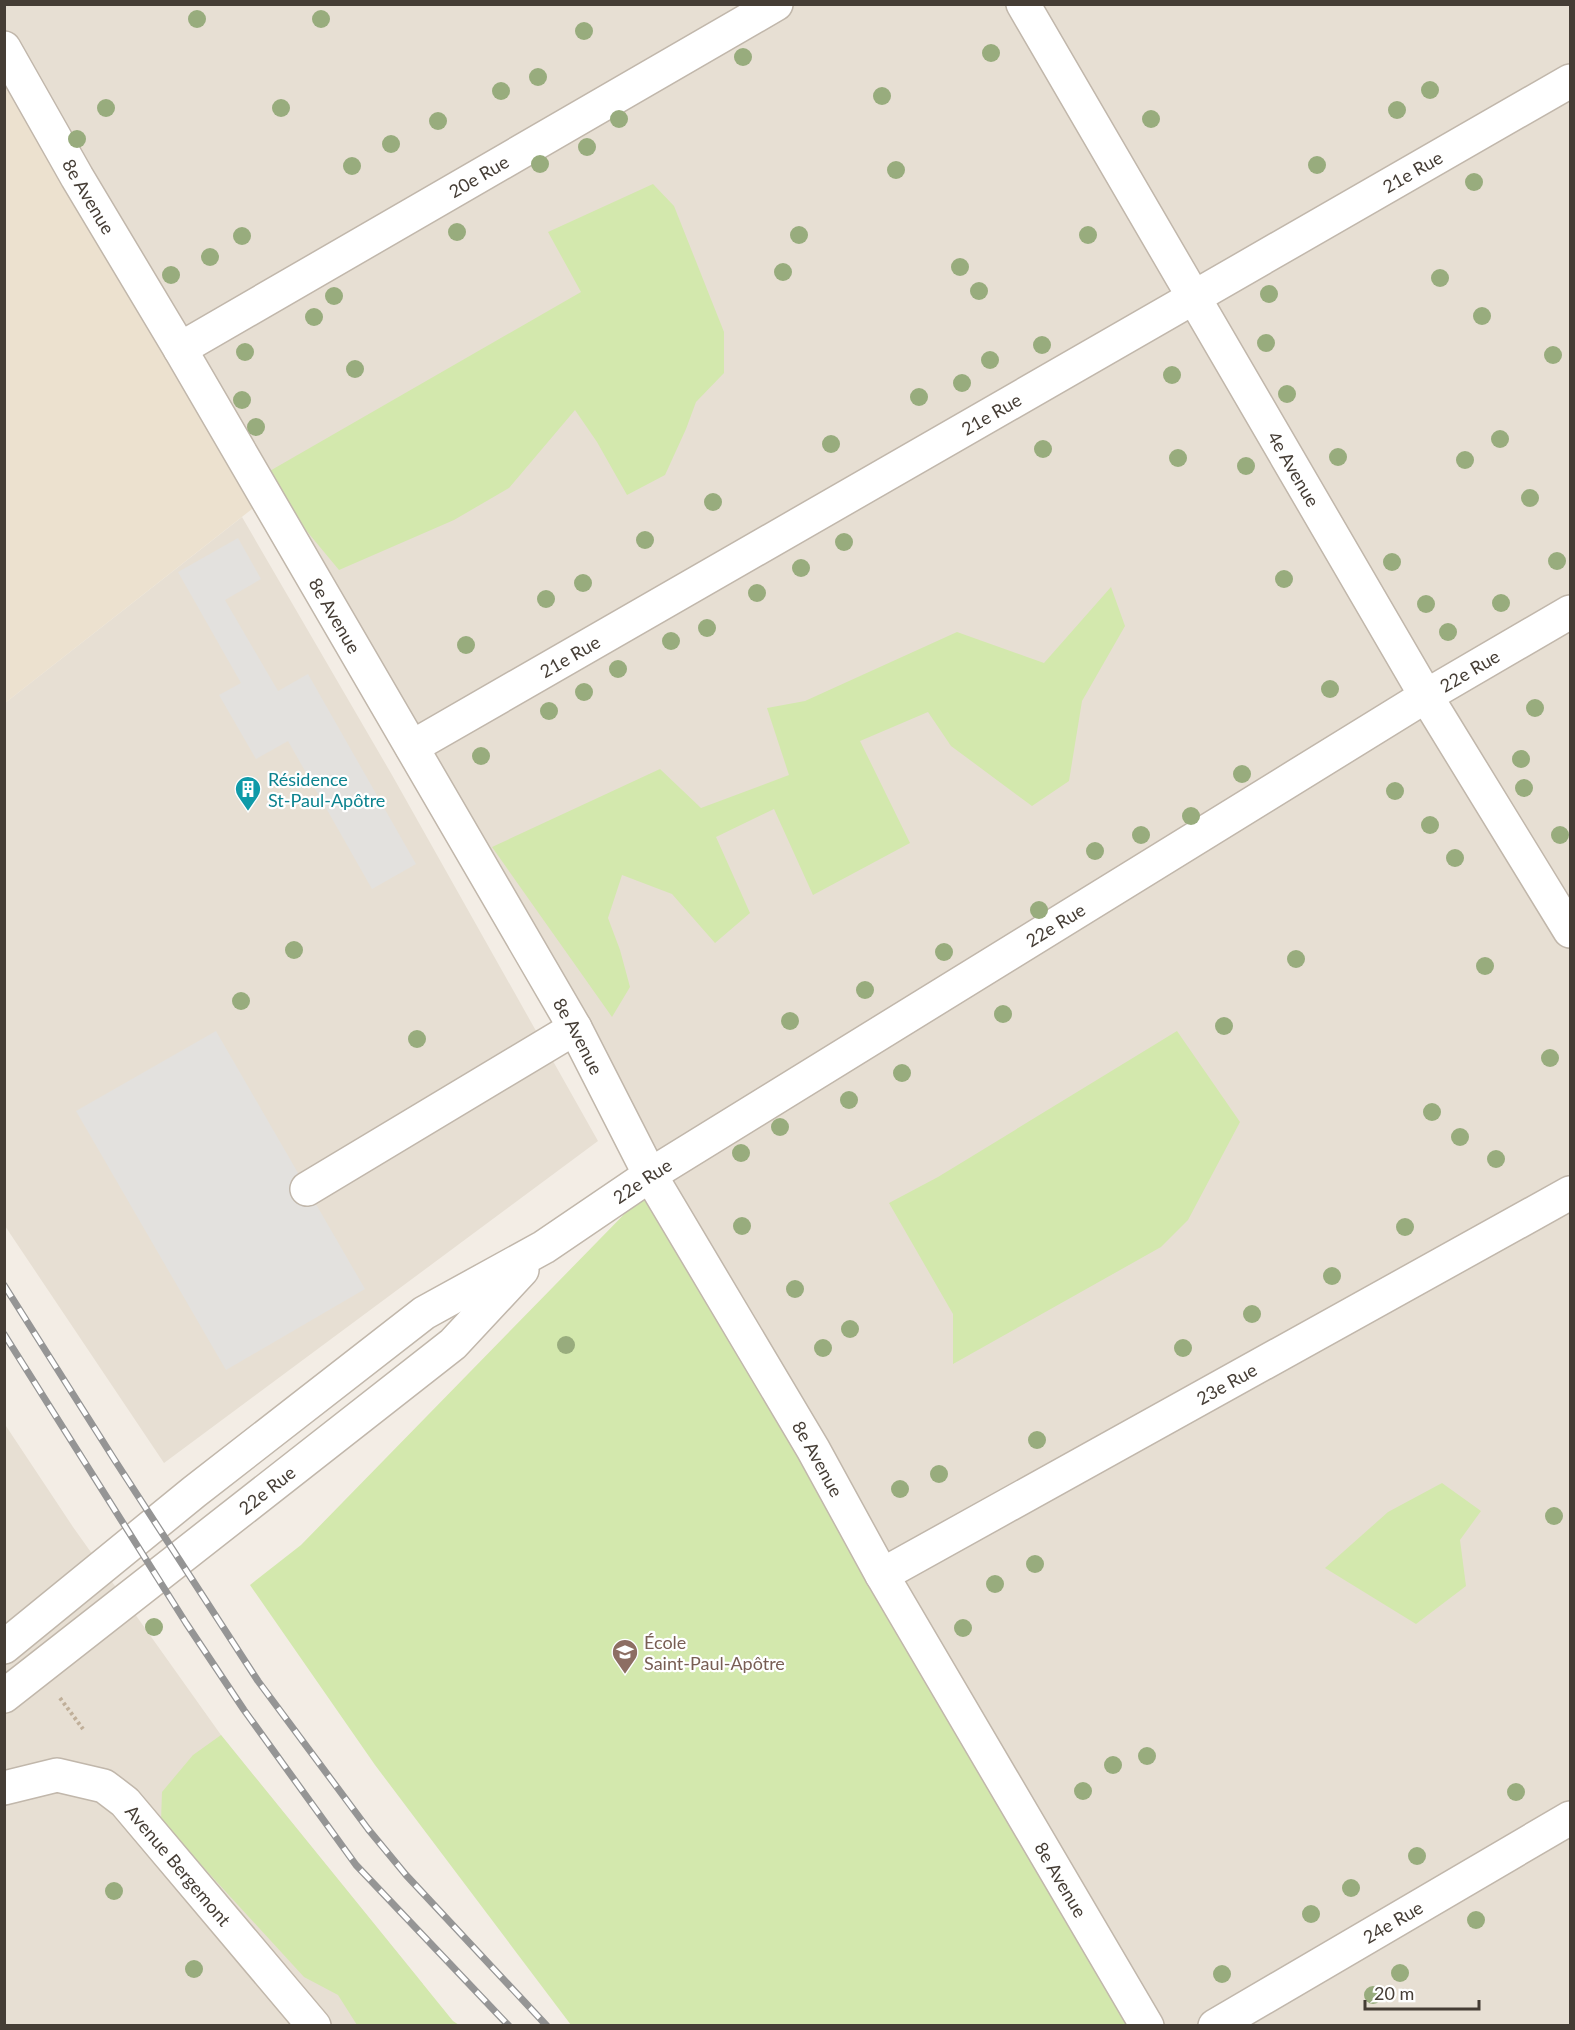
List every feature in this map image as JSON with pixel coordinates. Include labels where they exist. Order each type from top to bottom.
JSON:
[{"type":"street","name":"20e Rue","points":[[180,349],[776,4]]},
{"type":"street","name":"4e Avenue","points":[[1023,4],[1426,696],[1570,931]]},
{"type":"street","name":"8e Avenue","points":[[4,48],[77,177],[180,349],[575,1028],[650,1175],[813,1449],[882,1575],[1147,2025]]},
{"type":"street","name":"21e Rue","points":[[412,747],[1570,81]]},
{"type":"street","name":"22e Rue","points":[[4,1647],[194,1492],[424,1313],[544,1247],[650,1175],[1426,696],[1570,612]]},
{"type":"street","points":[[308,1189],[575,1028]]},
{"type":"street","name":"23e Rue","points":[[882,1575],[1570,1193]]},
{"type":"street","name":"22e Rue","points":[[4,1696],[453,1344],[544,1247]]},
{"type":"street","name":"Avenue Bergemont","points":[[4,1788],[57,1775],[104,1786],[125,1802],[314,2025]]},
{"type":"street","name":"24e Rue","points":[[1215,2025],[1570,1818]]},
{"type":"shaded area","points":[[4,5],[1570,5],[1570,2025],[1147,2025],[5,48]]},
{"type":"shaded area","points":[[4,48],[266,498],[5,703],[4,703]]},
{"type":"shaded area","points":[[242,517],[392,775],[598,1141],[164,1463],[5,1226],[5,703]]},
{"type":"shaded area","points":[[238,538],[261,579],[225,600],[278,691],[308,674],[416,864],[372,889],[288,741],[256,759],[219,695],[241,683],[178,572]]},
{"type":"shaded area","points":[[216,1031],[365,1289],[226,1370],[76,1111]]},
{"type":"shaded area","points":[[4,1423],[73,1527],[221,1735],[423,1984],[410,2025],[5,2025]]},
{"type":"green space","points":[[653,184],[674,206],[724,332],[724,373],[696,402],[665,475],[627,495],[597,442],[575,410],[509,488],[454,520],[339,570],[261,476],[581,292],[548,232]]},
{"type":"green space","points":[[1111,587],[1125,626],[1082,701],[1069,781],[1032,806],[951,746],[928,712],[860,741],[910,843],[813,895],[774,809],[716,837],[750,913],[715,943],[672,894],[622,875],[608,918],[630,987],[612,1017],[492,847],[660,769],[701,808],[789,775],[767,708],[805,701],[957,632],[1044,663]]},
{"type":"green space","points":[[1177,1031],[1240,1122],[1188,1220],[1161,1247],[953,1364],[953,1314],[889,1203],[938,1177]]},
{"type":"green space","name":"École Saint-Paul-Apôtre","points":[[650,1175],[1129,2025],[571,2025],[375,1765],[250,1585],[301,1545],[640,1198]]},
{"type":"green space","points":[[1442,1483],[1481,1511],[1460,1540],[1466,1586],[1416,1624],[1325,1568],[1388,1512]]},
{"type":"green space","points":[[221,1735],[453,2021],[459,2025],[357,2025],[338,1995],[304,1977],[161,1821],[162,1792],[193,1755]]},
{"type":"railway","points":[[4,1285],[258,1681],[368,1829],[406,1875],[547,2026]]},
{"type":"railway","points":[[4,1334],[186,1623],[244,1710],[356,1865],[509,2026]]},
{"type":"place","name":"Résidence St-Paul-Apôtre","points":[[248,812]]},
{"type":"place","name":"École Saint-Paul-Apôtre","points":[[625,1675]]}]
